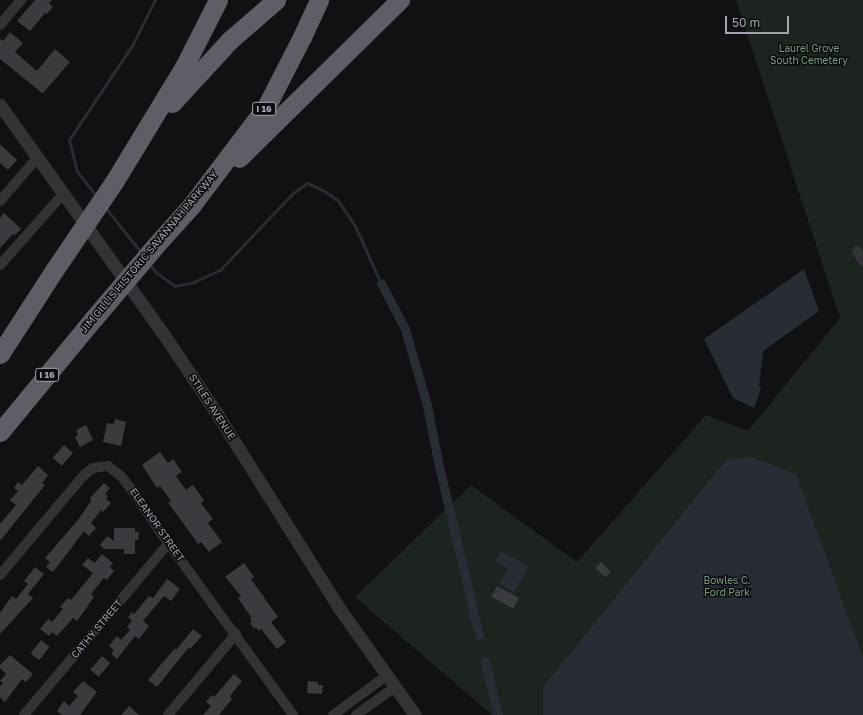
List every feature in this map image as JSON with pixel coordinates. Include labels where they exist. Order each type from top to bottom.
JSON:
[{"type":"highway","points":[[0,354],[114,182],[185,65],[218,0]]},
{"type":"highway","points":[[147,128],[230,40],[276,0]]},
{"type":"highway","name":"JIM GILLIS HISTORIC SAVANNAH PARKWAY","points":[[0,432],[94,318],[191,206],[266,107],[319,0]]},
{"type":"highway","points":[[191,206],[400,0]]},
{"type":"street","points":[[0,25],[21,0]]},
{"type":"street","name":"STILES AVENUE","points":[[0,105],[162,332],[217,414],[339,608],[415,715]]},
{"type":"street","points":[[0,201],[37,158]]},
{"type":"street","points":[[0,265],[63,194]]},
{"type":"street","points":[[857,251],[863,261]]},
{"type":"street","name":"ELEANOR STREET","points":[[0,575],[84,475],[94,468],[108,466],[121,476],[293,715]]},
{"type":"street","name":"CATHY STREET","points":[[24,715],[169,543]]},
{"type":"street","points":[[168,715],[236,634]]},
{"type":"street","points":[[333,715],[386,676]]},
{"type":"street","points":[[356,715],[395,687]]},
{"type":"green space","name":"Bowles C. Ford Park","points":[[736,0],[863,0],[863,715],[492,715],[355,597],[471,485],[577,562],[706,415],[748,431],[840,318]]},
{"type":"shaded area","points":[[804,269],[819,311],[763,351],[759,386],[761,389],[754,408],[733,398],[704,339]]},
{"type":"shaded area","points":[[751,457],[796,474],[863,658],[863,715],[543,715],[543,687],[726,460]]},
{"type":"shaded area","points":[[501,551],[529,566],[514,592],[499,584],[508,569],[495,561]]},
{"type":"building","points":[[35,0],[52,0],[49,3],[53,7],[47,14],[45,13],[30,31],[17,21]]},
{"type":"building","points":[[10,32],[23,43],[15,52],[37,71],[55,49],[70,62],[44,92],[42,93],[0,59],[0,39],[3,41]]},
{"type":"building","points":[[0,144],[17,160],[8,170],[0,163]]},
{"type":"building","points":[[4,213],[21,229],[15,235],[13,234],[0,248],[0,218]]},
{"type":"building","points":[[115,419],[126,422],[121,446],[103,442],[107,423],[114,424]]},
{"type":"building","points":[[86,425],[93,440],[80,447],[75,437],[78,435],[76,430]]},
{"type":"building","points":[[64,445],[73,453],[62,466],[53,458]]},
{"type":"building","points":[[160,452],[168,463],[173,459],[182,472],[176,476],[186,490],[193,485],[204,500],[201,503],[213,519],[208,523],[222,542],[209,552],[201,542],[198,544],[168,502],[171,501],[164,491],[160,486],[157,488],[142,465]]},
{"type":"building","points":[[38,466],[48,475],[42,483],[45,485],[0,541],[0,524],[16,505],[10,500],[18,491],[14,488],[18,482],[22,485]]},
{"type":"building","points":[[104,483],[110,488],[105,494],[108,496],[106,499],[111,503],[103,512],[101,510],[91,523],[96,528],[89,536],[84,531],[53,572],[46,567],[50,562],[45,558],[78,520],[91,501],[90,498]]},
{"type":"building","points":[[114,528],[135,528],[135,532],[139,532],[138,540],[135,540],[135,554],[124,554],[124,549],[104,549],[100,545],[107,536],[114,541]]},
{"type":"building","points":[[102,554],[113,563],[110,567],[114,571],[107,580],[104,578],[91,594],[94,597],[77,621],[73,618],[57,636],[52,632],[49,636],[40,629],[48,619],[52,622],[63,609],[60,607],[68,598],[71,600],[93,573],[82,565],[88,558],[95,563]]},
{"type":"building","points":[[601,562],[611,572],[605,578],[595,568]]},
{"type":"building","points":[[244,563],[254,577],[251,579],[278,617],[271,622],[286,642],[277,649],[261,629],[259,631],[256,627],[254,629],[250,623],[252,622],[251,617],[238,598],[241,596],[225,577]]},
{"type":"building","points":[[35,567],[44,574],[28,594],[33,598],[0,634],[0,613],[12,596],[16,599],[28,584],[24,581]]},
{"type":"building","points":[[167,579],[180,589],[171,601],[164,596],[143,621],[149,626],[139,639],[135,636],[117,659],[111,654],[114,650],[109,646],[117,636],[121,640],[130,630],[127,627],[132,621],[128,617],[132,612],[134,614],[149,596],[153,598]]},
{"type":"building","points":[[497,586],[519,598],[513,609],[491,596]]},
{"type":"building","points":[[193,629],[202,636],[190,649],[189,647],[157,687],[148,680]]},
{"type":"building","points":[[41,640],[50,647],[39,660],[31,653]]},
{"type":"building","points":[[10,655],[33,674],[26,682],[22,679],[5,702],[0,697],[0,686],[3,683],[0,681],[6,674],[0,668],[0,665]]},
{"type":"building","points":[[102,656],[110,663],[98,677],[90,670]]},
{"type":"building","points":[[234,674],[242,681],[230,696],[232,699],[219,715],[203,715],[211,706],[206,702],[212,695],[214,697]]},
{"type":"building","points":[[83,681],[97,692],[80,715],[62,715],[57,711],[64,701],[69,706],[78,696],[73,692]]},
{"type":"building","points":[[308,681],[318,682],[318,685],[323,685],[322,694],[307,693]]},
{"type":"building","points":[[129,706],[139,715],[121,715]]},
{"type":"waterway","points":[[96,196],[77,172],[69,140],[133,44],[155,0]]},
{"type":"waterway","points":[[149,263],[156,272],[175,286],[194,282],[220,270],[292,194],[307,183],[321,189],[338,200],[356,227],[381,283]]},
{"type":"waterway","points":[[106,208],[141,252]]},
{"type":"waterway","points":[[381,283],[405,329],[427,405],[438,462],[479,635]]},
{"type":"waterway","points":[[485,661],[498,715]]},
{"type":"park label","name":"Laurel Grove South Cemetery","points":[[809,54]]}]
